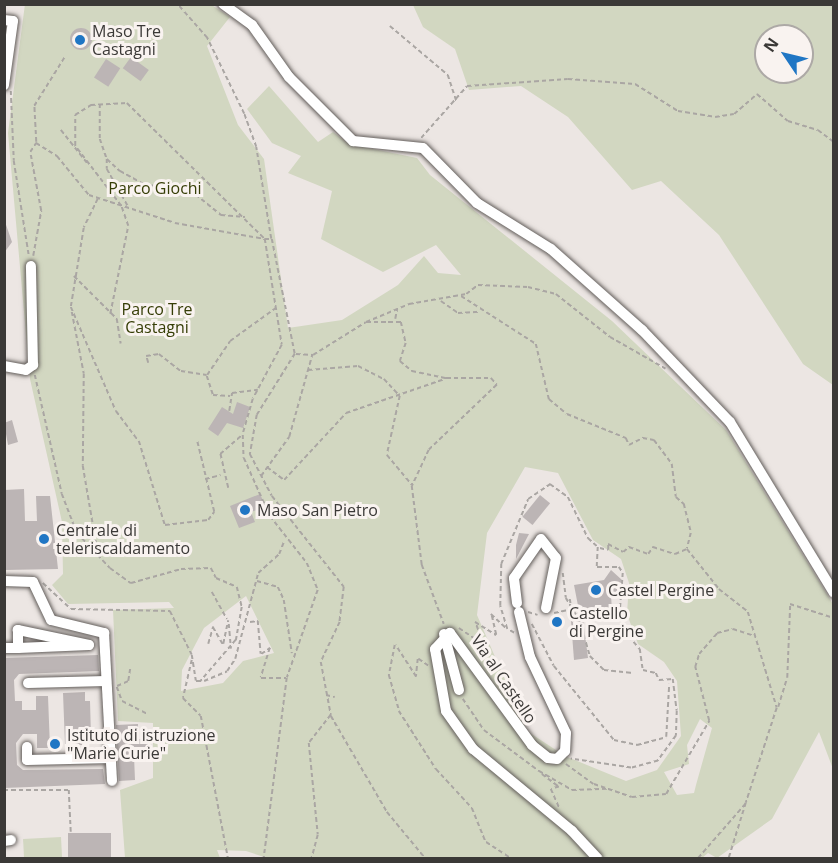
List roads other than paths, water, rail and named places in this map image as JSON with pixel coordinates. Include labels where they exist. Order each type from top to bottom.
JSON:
[{"type":"street","points":[[223,4],[252,25],[289,77],[353,141],[416,144],[477,203],[550,249],[687,376],[730,422],[834,593]]},
{"type":"street","points":[[4,20],[13,21],[8,83]]},
{"type":"street","points":[[4,366],[26,370],[33,365],[31,266]]},
{"type":"street","name":"Via al Castello","points":[[546,608],[556,558],[545,541],[537,541],[514,588],[530,657],[566,733],[566,751],[557,759],[532,745],[516,727],[448,634],[435,650],[446,711],[457,732],[597,858]]},
{"type":"street","points":[[4,581],[33,582],[51,620],[104,633],[110,685],[112,781]]},
{"type":"street","points":[[4,648],[18,648],[89,645],[18,630],[18,648]]},
{"type":"street","points":[[448,634],[459,690]]},
{"type":"street","points":[[28,683],[110,685]]},
{"type":"street","points":[[27,747],[27,759],[111,758]]},
{"type":"place","name":"Maso Tre Castagni","points":[[80,40]]},
{"type":"place","name":"Maso San Pietro","points":[[245,510]]},
{"type":"place","name":"Centrale di teleriscaldamento","points":[[44,539]]},
{"type":"place","name":"Castel Pergine","points":[[596,590]]},
{"type":"place","name":"Castello di Pergine","points":[[557,622]]},
{"type":"place","name":"Istituto di istruzione \"Marie Curie\"","points":[[55,744]]},
{"type":"park label","name":"Parco Giochi","points":[[155,188]]},
{"type":"park label","name":"Parco Tre Castagni","points":[[157,318]]}]
